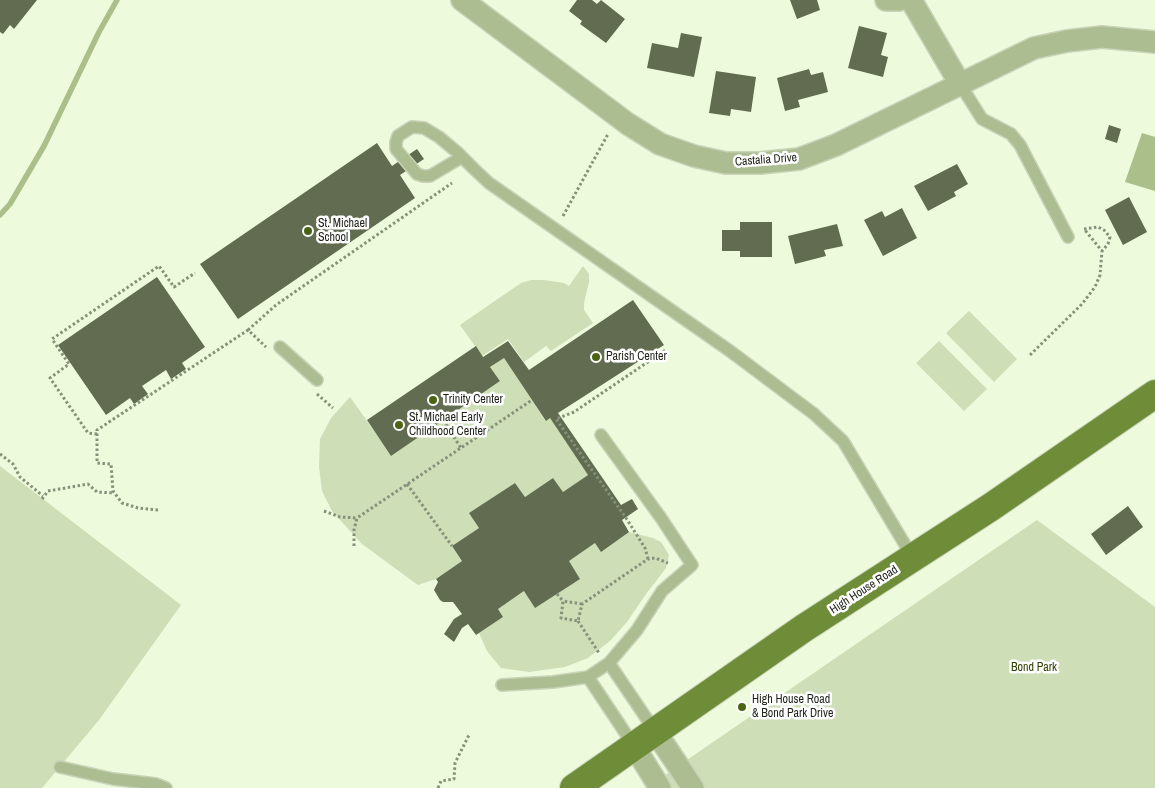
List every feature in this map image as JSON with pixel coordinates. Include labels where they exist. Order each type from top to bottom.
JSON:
[{"type":"main road","name":"High House Road","points":[[574,788],[804,628],[991,507],[1155,394]]},
{"type":"street","name":"Castalia Drive","points":[[462,0],[628,124],[660,144],[694,156],[726,163],[760,163],[799,159],[836,145],[1034,48],[1067,41],[1102,37],[1155,42]]},
{"type":"street","points":[[886,0],[899,0]]},
{"type":"street","points":[[911,0],[960,84]]},
{"type":"street","points":[[645,738],[660,788]]},
{"type":"street","points":[[645,738],[694,788]]},
{"type":"lane","points":[[960,84],[982,119],[1011,134],[1020,145],[1068,237]]},
{"type":"lane","points":[[462,157],[430,176],[423,176],[417,174],[396,149],[396,142],[398,136],[412,127],[424,128],[440,137],[462,157],[489,183],[738,356],[814,414],[843,441],[913,558]]},
{"type":"lane","points":[[275,348],[315,385]]},
{"type":"lane","points":[[502,685],[553,682],[588,676],[610,663],[637,630],[662,591],[692,565],[661,518],[601,435]]},
{"type":"lane","points":[[610,663],[645,738]]},
{"type":"lane","points":[[588,676],[645,738]]},
{"type":"lane","points":[[60,767],[113,779],[156,784],[166,788]]},
{"type":"path","points":[[556,229],[610,131]]},
{"type":"path","points":[[158,510],[138,508],[122,503],[114,493],[111,464],[97,463],[96,430],[248,330],[276,305],[473,168]]},
{"type":"path","points":[[1030,355],[1082,304],[1095,287],[1100,275],[1102,250],[1108,244],[1110,237],[1104,230],[1098,227],[1084,229],[1068,237]]},
{"type":"path","points":[[1084,229],[1102,250]]},
{"type":"path","points":[[97,434],[88,433],[50,378],[69,364],[52,340],[159,266],[174,287],[195,273]]},
{"type":"path","points":[[248,330],[275,348]]},
{"type":"path","points":[[315,385],[333,408]]},
{"type":"path","points":[[324,511],[340,517],[357,518],[532,400]]},
{"type":"path","points":[[443,420],[461,448]]},
{"type":"path","points":[[0,454],[12,464],[20,477],[42,498],[48,491],[88,484],[97,492],[114,493]]},
{"type":"path","points":[[407,484],[452,546]]},
{"type":"path","points":[[354,546],[354,530],[357,518]]},
{"type":"path","points":[[578,621],[582,604],[648,558],[655,558],[668,563]]},
{"type":"path","points":[[557,594],[563,601],[582,604]]},
{"type":"path","points":[[563,601],[561,618],[578,621],[600,653]]},
{"type":"path","points":[[438,788],[441,781],[454,779],[456,763],[469,735]]},
{"type":"green space","points":[[583,266],[589,274],[584,310],[593,323],[551,351],[546,346],[524,362],[508,339],[482,356],[460,325],[521,283],[531,280],[544,280],[564,283],[569,286]]},
{"type":"green space","points":[[969,311],[1017,359],[994,382],[946,333]]},
{"type":"green space","points":[[939,341],[987,389],[964,411],[916,363]]},
{"type":"green space","points":[[504,358],[545,420],[550,418],[588,475],[563,492],[553,478],[525,497],[515,483],[470,513],[479,528],[452,546],[462,561],[436,579],[418,585],[362,544],[332,511],[322,491],[319,467],[320,439],[331,418],[350,397],[391,455],[500,381],[490,367]]},
{"type":"green space","points":[[0,466],[181,605],[99,720],[42,788],[0,788]]},
{"type":"green space","name":"Bond Park","points":[[1037,520],[1155,607],[1155,788],[646,788]]},
{"type":"green space","points":[[629,532],[661,542],[669,555],[666,568],[627,622],[610,641],[588,658],[565,667],[529,672],[501,668],[487,651],[479,633],[503,617],[498,609],[595,543]]},
{"type":"shaded area","points":[[1142,133],[1155,137],[1155,191],[1125,182]]},
{"type":"building","points":[[0,0],[37,0],[14,29],[10,25],[3,34],[0,32]]},
{"type":"building","points":[[577,0],[592,0],[597,4],[601,0],[625,19],[606,43],[580,24],[582,21],[569,11]]},
{"type":"building","points":[[790,0],[817,0],[820,10],[797,19]]},
{"type":"building","points":[[859,26],[887,33],[881,55],[888,57],[883,77],[848,68]]},
{"type":"building","points":[[681,33],[702,37],[694,77],[647,68],[652,43],[678,48]]},
{"type":"building","points":[[809,69],[811,75],[823,72],[828,92],[798,100],[800,107],[785,111],[777,78]]},
{"type":"building","points":[[716,71],[756,77],[751,112],[731,109],[730,116],[709,113]]},
{"type":"building","points":[[1109,125],[1121,129],[1117,143],[1105,139]]},
{"type":"building","name":"St. Michael School","points":[[377,143],[392,166],[417,149],[424,159],[400,175],[415,198],[238,319],[200,264]]},
{"type":"building","points":[[957,164],[968,184],[954,192],[956,196],[928,211],[914,186]]},
{"type":"building","points":[[1129,197],[1147,232],[1123,245],[1105,210]]},
{"type":"building","points":[[902,208],[917,238],[883,256],[864,220],[882,211],[885,217]]},
{"type":"building","points":[[740,222],[772,222],[772,257],[740,257],[740,251],[722,251],[722,230],[740,230]]},
{"type":"building","points":[[837,224],[843,246],[824,250],[826,256],[795,264],[788,236]]},
{"type":"building","points":[[157,277],[205,347],[182,363],[186,369],[171,379],[166,370],[142,386],[148,394],[134,404],[130,398],[106,415],[58,345]]},
{"type":"building","points":[[633,300],[664,345],[558,413],[621,505],[632,499],[638,509],[622,520],[629,532],[601,552],[595,543],[569,561],[580,579],[535,608],[524,591],[498,609],[503,617],[476,635],[468,624],[462,628],[454,642],[444,634],[454,619],[462,614],[453,602],[443,602],[440,600],[434,590],[438,582],[436,579],[462,561],[452,546],[479,528],[469,513],[515,483],[525,497],[553,478],[563,492],[588,475],[550,418],[546,421],[504,358],[490,367],[500,381],[391,456],[367,420],[476,346],[483,357],[508,341],[529,370]]},
{"type":"building","points":[[1128,506],[1143,527],[1106,555],[1091,534]]},
{"type":"waterway","points":[[0,215],[10,204],[44,146],[99,32],[117,0]]},
{"type":"place","name":"St. Michael School","points":[[308,231]]},
{"type":"place","name":"Parish Center","points":[[596,357]]},
{"type":"place","name":"Trinity Center","points":[[433,400]]},
{"type":"place","name":"St. Michael Early Childhood Center","points":[[399,425]]},
{"type":"place","name":"High House Road & Bond Park Drive","points":[[742,707]]}]
